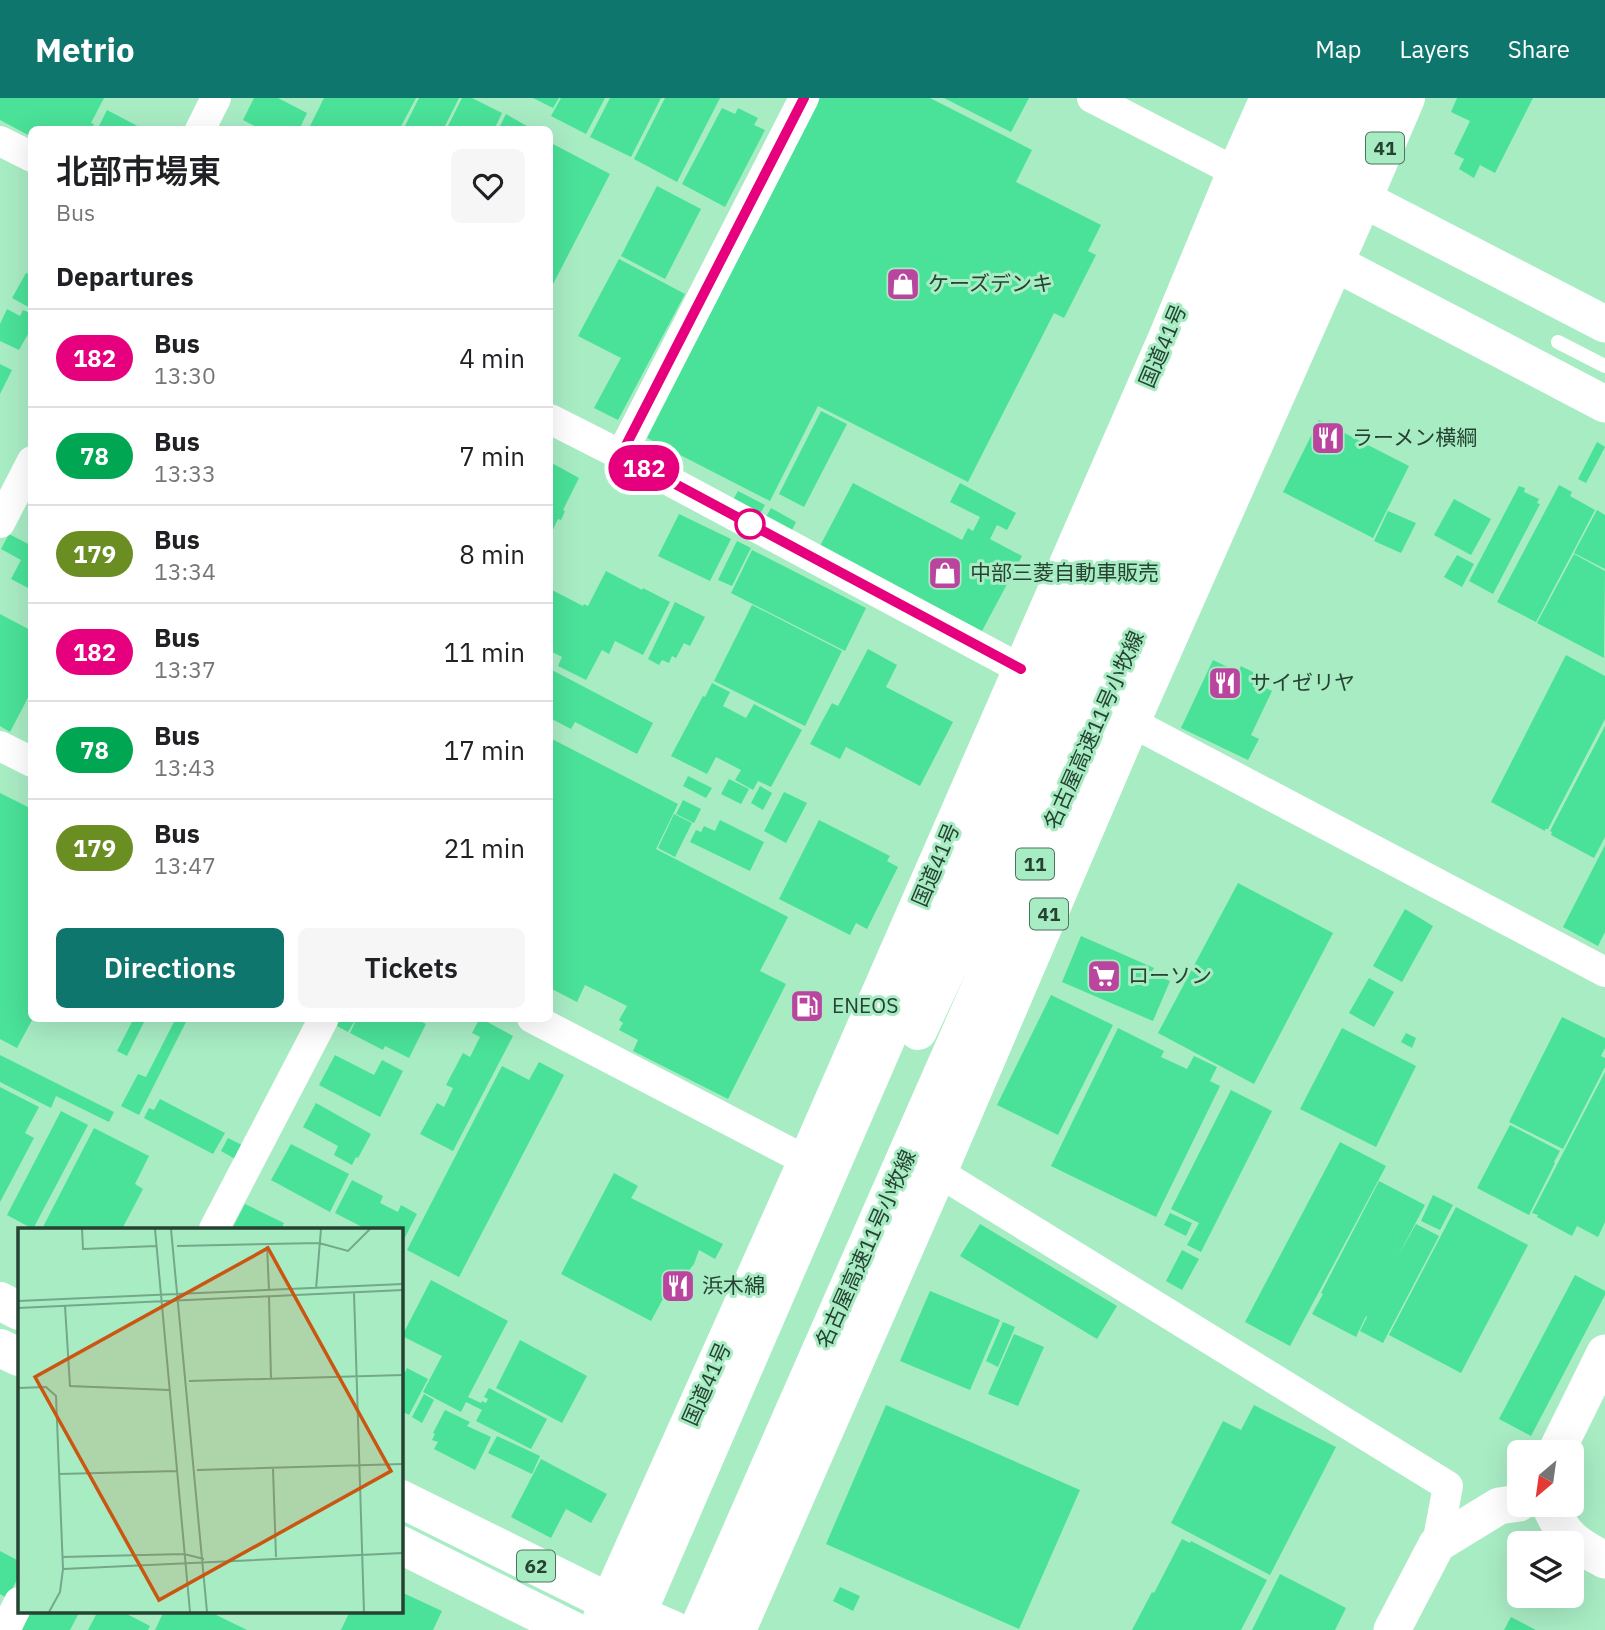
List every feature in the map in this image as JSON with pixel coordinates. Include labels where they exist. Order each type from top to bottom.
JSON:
[{"type":"main road","name":"国道41号","points":[[612,1621],[632,1551],[807,1161],[1269,98]]},
{"type":"main road","points":[[612,1621],[1296,98]]},
{"type":"main road","points":[[632,1551],[666,1531],[803,1217],[841,1197],[963,934],[1333,98]]},
{"type":"main road","name":"名古屋高速11号小牧線","points":[[698,1630],[1371,98]]},
{"type":"main road","name":"41","points":[[737,1630],[1131,722],[1406,98]]},
{"type":"main road","points":[[0,1301],[18,1310]]},
{"type":"main road","points":[[0,1348],[18,1357]]},
{"type":"main road","name":"62","points":[[402,1500],[612,1621],[673,1630]]},
{"type":"main road","name":"62","points":[[402,1545],[572,1630]]},
{"type":"street","points":[[202,126],[216,98]]},
{"type":"street","points":[[621,455],[804,98]]},
{"type":"street","points":[[1092,98],[1236,172],[1363,199],[1605,324]]},
{"type":"street","points":[[0,141],[28,156]]},
{"type":"street","points":[[1236,172],[1335,263],[1605,404]]},
{"type":"street","points":[[553,421],[1021,669]]},
{"type":"street","points":[[0,523],[28,469]]},
{"type":"street","points":[[1131,722],[1605,972]]},
{"type":"street","points":[[0,746],[28,760]]},
{"type":"street","points":[[215,1228],[322,1022]]},
{"type":"street","points":[[540,1022],[807,1161]]},
{"type":"street","points":[[938,1172],[1448,1486],[1437,1544],[1392,1630]]},
{"type":"street","points":[[1562,1440],[1605,1353]]},
{"type":"street","points":[[1437,1544],[1499,1506],[1507,1505]]},
{"type":"street","points":[[1554,1517],[1557,1524],[1580,1547],[1605,1560]]},
{"type":"street","points":[[5,1630],[18,1604]]},
{"type":"lane","points":[[1558,342],[1605,366]]},
{"type":"building","points":[[0,98],[104,98],[91,123],[93,126],[28,126],[28,135],[0,120]]},
{"type":"building","points":[[254,98],[278,98],[307,113],[301,126],[254,126],[243,120]]},
{"type":"building","points":[[324,98],[416,98],[401,126],[310,126]]},
{"type":"building","points":[[419,98],[459,98],[445,126],[405,126]]},
{"type":"building","points":[[462,98],[472,98],[502,113],[496,126],[448,126]]},
{"type":"building","points":[[533,98],[559,98],[553,108]]},
{"type":"building","points":[[561,98],[605,98],[586,134],[551,116]]},
{"type":"building","points":[[610,98],[661,98],[631,157],[590,137]]},
{"type":"building","points":[[665,98],[720,98],[677,182],[634,159]]},
{"type":"building","name":"ケーズデンキ","points":[[820,98],[930,98],[1032,150],[1016,182],[1101,225],[1088,251],[1096,255],[1064,318],[1054,313],[968,482],[818,406],[770,501],[647,438]]},
{"type":"building","points":[[944,98],[1029,98],[1011,132]]},
{"type":"building","points":[[1457,98],[1533,98],[1495,173],[1480,165],[1474,178],[1459,169],[1464,159],[1454,154],[1470,121],[1451,112]]},
{"type":"building","points":[[722,108],[735,114],[738,108],[758,118],[754,125],[765,130],[725,207],[682,184]]},
{"type":"building","points":[[107,110],[137,126],[99,126]]},
{"type":"building","points":[[506,114],[527,126],[500,126]]},
{"type":"building","points":[[553,144],[610,174],[553,284]]},
{"type":"building","points":[[657,186],[701,209],[665,279],[621,256]]},
{"type":"building","points":[[619,259],[685,294],[618,420],[594,408],[621,358],[578,336]]},
{"type":"building","points":[[26,273],[28,274],[28,307],[12,298]]},
{"type":"building","points":[[7,309],[20,316],[23,310],[28,312],[28,334],[19,350],[0,341],[0,324]]},
{"type":"building","points":[[0,364],[12,370],[0,394]]},
{"type":"building","points":[[821,411],[847,424],[804,507],[779,494]]},
{"type":"building","points":[[1319,420],[1409,466],[1373,538],[1283,492]]},
{"type":"building","points":[[1597,442],[1605,447],[1586,483],[1578,479]]},
{"type":"building","points":[[553,464],[579,478],[563,510],[565,511],[561,520],[558,519],[553,530]]},
{"type":"building","points":[[853,483],[962,540],[968,528],[973,531],[980,517],[950,502],[960,483],[1016,513],[1007,530],[997,525],[990,539],[1022,556],[982,631],[820,546]]},
{"type":"building","points":[[1559,485],[1572,492],[1570,496],[1595,510],[1536,622],[1497,602]]},
{"type":"building","points":[[1519,486],[1525,488],[1524,492],[1539,499],[1537,503],[1540,504],[1493,594],[1469,581]]},
{"type":"building","points":[[738,491],[765,505],[759,516],[732,502]]},
{"type":"building","points":[[1454,499],[1491,519],[1471,555],[1434,535]]},
{"type":"building","points":[[771,508],[796,522],[791,532],[766,517]]},
{"type":"building","points":[[1597,510],[1605,515],[1605,569],[1574,553]]},
{"type":"building","points":[[1388,511],[1416,523],[1401,553],[1374,541]]},
{"type":"building","points":[[679,514],[731,539],[710,581],[658,556]]},
{"type":"building","points":[[9,534],[28,544],[28,588],[11,579],[21,560],[1,549]]},
{"type":"building","points":[[737,541],[751,548],[732,586],[718,580]]},
{"type":"building","points":[[752,550],[866,608],[845,651],[731,593]]},
{"type":"building","points":[[1574,554],[1605,571],[1604,658],[1537,623]]},
{"type":"building","points":[[1457,555],[1474,564],[1462,587],[1444,577]]},
{"type":"building","points":[[606,571],[670,602],[643,655],[615,641],[609,654],[602,650],[586,680],[558,666],[562,657],[553,652],[553,591],[588,606]]},
{"type":"building","points":[[675,602],[705,617],[690,646],[684,643],[676,658],[672,656],[669,663],[662,660],[659,665],[648,659]]},
{"type":"building","points":[[752,605],[842,651],[805,726],[714,681]]},
{"type":"building","points":[[0,614],[28,629],[28,698],[10,732],[0,726]]},
{"type":"building","points":[[868,649],[897,665],[886,687],[953,722],[920,786],[846,747],[840,759],[810,744],[832,703],[838,706]]},
{"type":"building","points":[[1566,655],[1605,676],[1605,719],[1545,831],[1491,802]]},
{"type":"building","points":[[1213,660],[1238,672],[1241,666],[1255,673],[1252,681],[1272,691],[1251,735],[1259,739],[1248,760],[1181,728]]},
{"type":"building","points":[[553,671],[653,723],[637,754],[575,722],[571,729],[553,720]]},
{"type":"building","points":[[712,683],[730,692],[723,706],[746,718],[754,704],[802,730],[771,787],[758,781],[753,790],[735,780],[741,770],[716,757],[707,774],[671,756]]},
{"type":"building","points":[[1605,726],[1605,837],[1594,858],[1551,835],[1550,831]]},
{"type":"building","points":[[553,740],[678,804],[656,849],[788,917],[760,971],[786,984],[728,1099],[633,1051],[638,1040],[619,1030],[623,1023],[619,1020],[627,1006],[585,985],[577,1002],[553,990]]},
{"type":"building","points":[[688,776],[712,788],[706,798],[683,786]]},
{"type":"building","points":[[729,779],[749,789],[741,804],[721,794]]},
{"type":"building","points":[[760,786],[772,793],[763,810],[751,803]]},
{"type":"building","points":[[784,792],[807,803],[786,843],[764,831]]},
{"type":"building","points":[[0,793],[28,807],[28,1022],[31,1022],[17,1048],[0,1039]]},
{"type":"building","points":[[683,800],[701,809],[694,823],[676,814]]},
{"type":"building","points":[[674,814],[692,823],[675,857],[658,848]]},
{"type":"building","points":[[720,820],[764,842],[750,871],[690,842],[696,830],[701,832],[704,826],[715,831]]},
{"type":"building","points":[[819,820],[890,856],[887,861],[898,867],[867,929],[856,923],[850,935],[779,899]]},
{"type":"building","points":[[1605,845],[1605,932],[1598,946],[1563,927]]},
{"type":"building","points":[[1238,883],[1333,933],[1254,1084],[1158,1033]]},
{"type":"building","points":[[1405,909],[1433,926],[1402,982],[1373,966]]},
{"type":"building","points":[[1081,936],[1154,968],[1151,973],[1170,981],[1153,1021],[1062,982]]},
{"type":"building","points":[[1369,978],[1394,992],[1374,1027],[1349,1013]]},
{"type":"building","points":[[1051,995],[1113,1025],[1058,1135],[997,1105]]},
{"type":"building","points":[[1562,1017],[1605,1038],[1605,1048],[1601,1056],[1605,1058],[1605,1067],[1563,1149],[1509,1122]]},
{"type":"building","points":[[132,1022],[144,1022],[127,1056],[117,1051]]},
{"type":"building","points":[[174,1022],[186,1022],[139,1115],[121,1106],[138,1074],[146,1077]]},
{"type":"building","points":[[337,1022],[354,1022],[348,1032],[335,1025]]},
{"type":"building","points":[[355,1022],[426,1024],[409,1058],[385,1046],[383,1050],[350,1033]]},
{"type":"building","points":[[478,1022],[487,1022],[513,1036],[453,1151],[420,1134],[437,1103],[444,1107],[453,1088],[446,1085],[463,1053],[470,1057],[480,1037],[472,1033]]},
{"type":"building","points":[[1118,1028],[1164,1051],[1161,1057],[1187,1069],[1194,1056],[1217,1067],[1210,1081],[1220,1086],[1156,1217],[1051,1166]]},
{"type":"building","points":[[1342,1028],[1416,1066],[1376,1147],[1300,1109]]},
{"type":"building","points":[[1406,1033],[1416,1038],[1412,1048],[1401,1042]]},
{"type":"building","points":[[0,1055],[114,1112],[109,1122],[56,1096],[51,1108],[0,1082]]},
{"type":"building","points":[[335,1055],[374,1075],[382,1060],[403,1071],[380,1117],[319,1085]]},
{"type":"building","points":[[539,1062],[564,1075],[459,1277],[407,1250],[502,1066],[529,1080]]},
{"type":"building","points":[[1605,1072],[1605,1222],[1598,1237],[1577,1226],[1572,1236],[1532,1213]]},
{"type":"building","points":[[0,1087],[39,1107],[25,1133],[34,1138],[0,1202]]},
{"type":"building","points":[[1231,1090],[1272,1111],[1201,1252],[1187,1245],[1199,1223],[1171,1209]]},
{"type":"building","points":[[160,1099],[225,1133],[213,1154],[144,1118],[149,1108],[154,1110]]},
{"type":"building","points":[[316,1103],[371,1134],[352,1165],[334,1155],[338,1146],[303,1127]]},
{"type":"building","points":[[61,1111],[88,1125],[34,1228],[7,1215]]},
{"type":"building","points":[[1510,1125],[1560,1151],[1529,1215],[1477,1188]]},
{"type":"building","points":[[94,1128],[149,1156],[135,1184],[143,1189],[123,1228],[43,1228]]},
{"type":"building","points":[[228,1138],[244,1146],[237,1160],[221,1151]]},
{"type":"building","points":[[1340,1142],[1386,1166],[1290,1346],[1245,1322]]},
{"type":"building","points":[[291,1144],[349,1174],[330,1212],[271,1180]]},
{"type":"building","points":[[614,1173],[638,1186],[631,1198],[723,1244],[715,1259],[699,1250],[694,1264],[685,1275],[671,1284],[651,1321],[561,1274]]},
{"type":"building","points":[[352,1180],[383,1196],[380,1203],[398,1212],[401,1205],[417,1214],[402,1243],[402,1228],[364,1228],[335,1213]]},
{"type":"building","points":[[1379,1181],[1425,1205],[1397,1258],[1416,1224],[1439,1236],[1383,1343],[1360,1331],[1366,1316],[1356,1337],[1312,1314]]},
{"type":"building","points":[[1433,1195],[1453,1205],[1440,1230],[1421,1221]]},
{"type":"building","points":[[245,1204],[284,1223],[282,1228],[233,1228]]},
{"type":"building","points":[[1456,1207],[1528,1245],[1461,1373],[1389,1335]]},
{"type":"building","points":[[1170,1213],[1192,1223],[1186,1236],[1164,1225]]},
{"type":"building","points":[[980,1224],[1117,1306],[1097,1339],[960,1256]]},
{"type":"building","points":[[1182,1250],[1199,1259],[1182,1290],[1166,1281]]},
{"type":"building","points":[[1575,1275],[1605,1291],[1605,1295],[1531,1436],[1499,1419]]},
{"type":"building","points":[[431,1280],[508,1321],[468,1397],[486,1403],[488,1399],[484,1397],[489,1388],[547,1419],[531,1449],[476,1421],[482,1410],[466,1402],[461,1412],[423,1392],[442,1356],[402,1336]]},
{"type":"building","points":[[930,1291],[1000,1320],[970,1390],[900,1361]]},
{"type":"building","points":[[1003,1322],[1015,1327],[998,1367],[986,1361]]},
{"type":"building","points":[[1014,1334],[1044,1347],[1018,1406],[988,1394]]},
{"type":"building","points":[[520,1340],[587,1376],[562,1423],[496,1388]]},
{"type":"building","points":[[407,1368],[428,1379],[409,1415],[402,1412],[402,1370],[405,1372]]},
{"type":"building","points":[[424,1394],[434,1400],[422,1423],[412,1417]]},
{"type":"building","points":[[886,1405],[1080,1490],[1019,1629],[826,1544]]},
{"type":"building","points":[[1254,1405],[1336,1447],[1270,1575],[1171,1523],[1223,1421],[1241,1430]]},
{"type":"building","points":[[445,1410],[470,1422],[467,1426],[491,1437],[475,1470],[434,1449],[438,1442],[432,1440],[435,1434],[433,1433]]},
{"type":"building","points":[[497,1436],[540,1456],[532,1474],[488,1453]]},
{"type":"building","points":[[541,1459],[607,1494],[591,1523],[566,1509],[551,1538],[511,1517]]},
{"type":"building","points":[[1182,1539],[1190,1543],[1191,1541],[1267,1580],[1241,1630],[1132,1630]]},
{"type":"building","points":[[0,1551],[18,1560],[18,1578],[7,1598],[0,1594]]},
{"type":"building","points":[[1280,1574],[1346,1608],[1335,1630],[1252,1630]]},
{"type":"building","points":[[840,1587],[860,1596],[853,1611],[833,1601]]},
{"type":"building","points":[[402,1592],[442,1611],[433,1630],[341,1630],[350,1612],[402,1612]]},
{"type":"building","points":[[31,1612],[79,1612],[70,1630],[22,1630]]},
{"type":"building","points":[[97,1612],[123,1612],[150,1626],[148,1630],[88,1630]]},
{"type":"building","points":[[164,1612],[210,1612],[247,1630],[155,1630]]},
{"type":"building","points":[[1511,1617],[1536,1630],[1504,1630]]},
{"type":"bus line","name":"182","points":[[804,98],[621,455],[1021,669]]},
{"type":"place","name":"ケーズデンキ","points":[[903,284]]},
{"type":"place","name":"ラーメン横綱","points":[[1328,438]]},
{"type":"place","name":"中部三菱自動車販売","points":[[945,573]]},
{"type":"place","name":"サイゼリヤ","points":[[1225,683]]},
{"type":"place","name":"ローソン","points":[[1104,976]]},
{"type":"place","name":"ENEOS","points":[[807,1006]]},
{"type":"place","name":"浜木綿","points":[[678,1286]]}]
